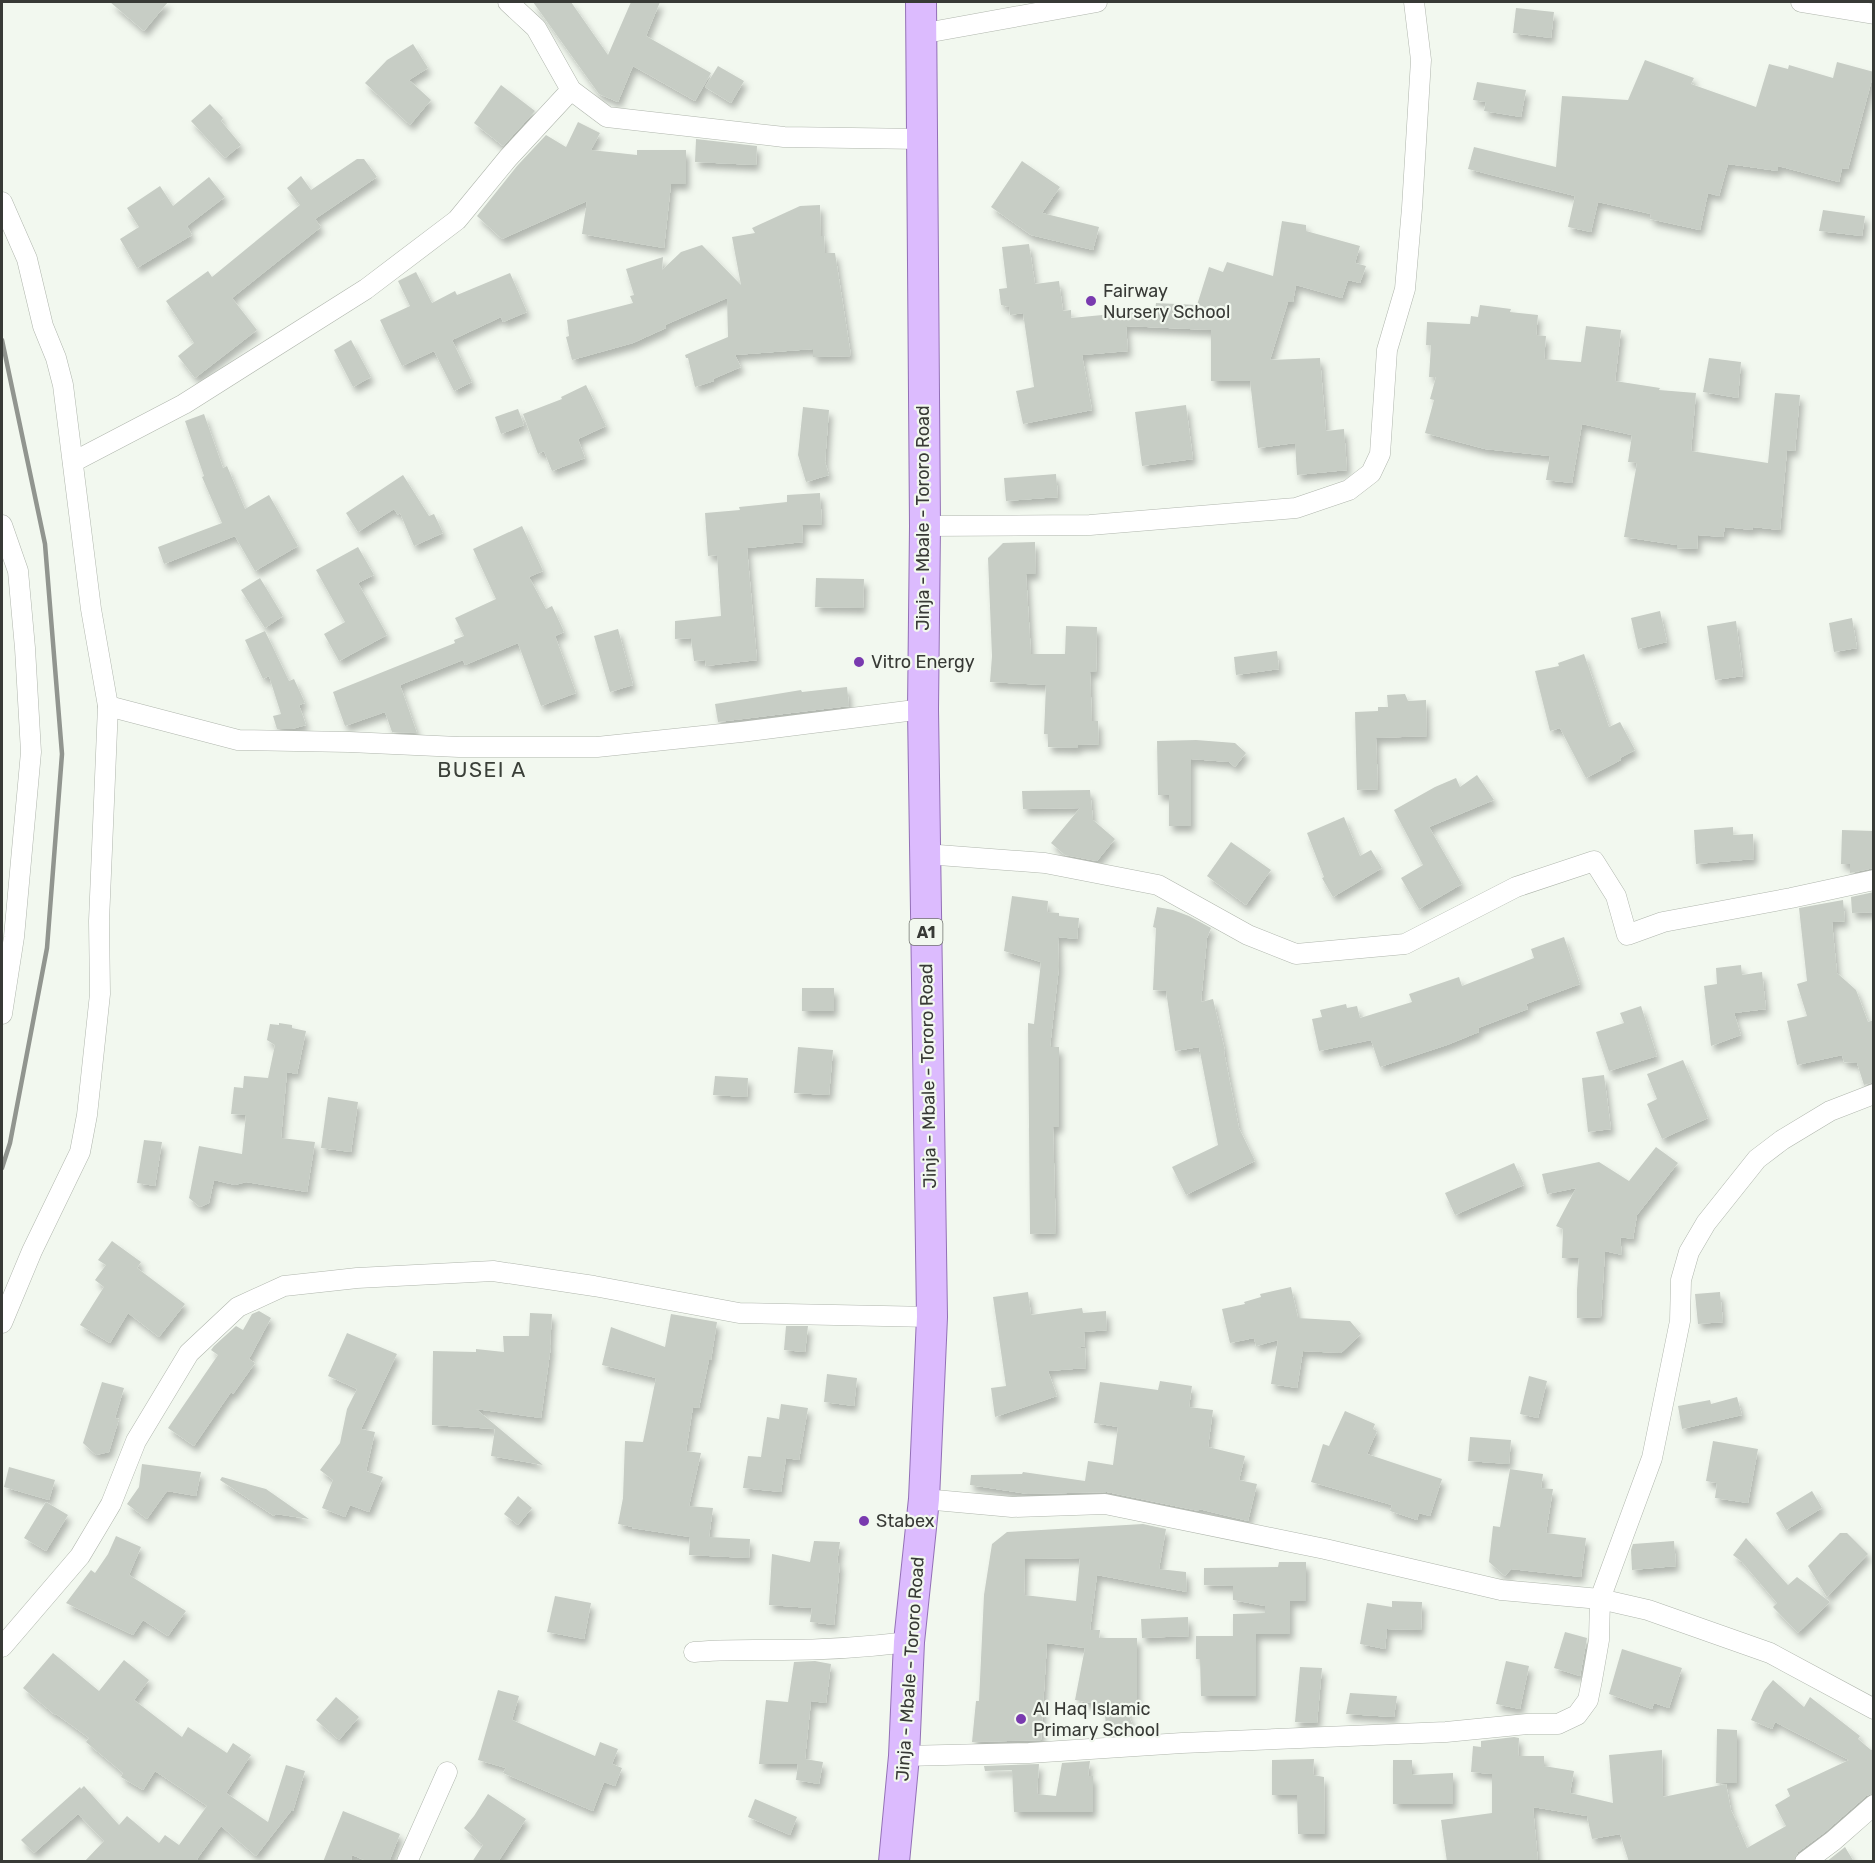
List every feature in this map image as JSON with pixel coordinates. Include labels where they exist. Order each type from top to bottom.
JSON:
[{"type":"main road","name":"Jinja - Mbale - Tororo Road","points":[[894,1862],[904,1756],[909,1642],[924,1499],[932,1317],[923,709],[925,526],[921,2]]},
{"type":"street","points":[[508,2],[536,28],[571,90],[607,117],[784,137],[921,139]]},
{"type":"street","points":[[920,34],[1096,2]]},
{"type":"street","points":[[925,526],[1090,525],[1296,508],[1349,490],[1371,473],[1380,454],[1387,350],[1405,289],[1421,60],[1414,2]]},
{"type":"street","points":[[1801,2],[1874,14]]},
{"type":"street","points":[[73,462],[184,404],[366,289],[457,220],[508,158],[571,90]]},
{"type":"street","points":[[2,202],[27,259],[43,326],[56,358],[63,385],[92,609],[108,706],[99,921],[100,994],[87,1115],[80,1152],[32,1251],[2,1323]]},
{"type":"street","points":[[2,525],[18,571],[32,752],[14,937],[2,1014]]},
{"type":"street","points":[[108,706],[238,740],[349,741],[459,747],[597,747],[923,709]]},
{"type":"street","points":[[925,854],[1045,863],[1158,885],[1248,935],[1296,954],[1405,944],[1516,886],[1594,861],[1616,896],[1627,935],[1663,922],[1874,880]]},
{"type":"street","points":[[904,1756],[1029,1753],[1182,1743],[1446,1732],[1527,1724],[1558,1724],[1576,1715],[1588,1700],[1599,1640],[1600,1599],[1652,1458],[1680,1321],[1681,1280],[1689,1252],[1706,1223],[1757,1159],[1782,1140],[1830,1111],[1874,1094]]},
{"type":"street","points":[[2,1647],[80,1556],[111,1504],[136,1441],[189,1353],[238,1307],[284,1286],[357,1278],[493,1271],[594,1286],[739,1313],[932,1317]]},
{"type":"street","points":[[924,1499],[1012,1507],[1105,1504],[1325,1549],[1501,1590],[1600,1599],[1659,1614],[1770,1653],[1874,1709]]},
{"type":"street","points":[[694,1652],[725,1648],[784,1650],[857,1648],[909,1642]]},
{"type":"street","points":[[407,1862],[447,1772]]},
{"type":"street","points":[[1804,1862],[1833,1841],[1874,1805]]},
{"type":"building","points":[[110,2],[168,2],[144,31]]},
{"type":"building","points":[[533,2],[571,2],[608,55],[631,2],[660,2],[646,36],[711,73],[695,101],[633,66],[618,102],[599,94]]},
{"type":"building","points":[[1516,8],[1554,12],[1551,38],[1513,33]]},
{"type":"building","points":[[413,44],[428,68],[409,80],[431,100],[410,125],[365,83],[387,60]]},
{"type":"building","points":[[1645,60],[1694,78],[1691,84],[1756,107],[1769,64],[1788,69],[1789,65],[1833,78],[1837,62],[1874,72],[1848,169],[1842,168],[1839,182],[1778,166],[1778,171],[1728,164],[1719,196],[1708,193],[1700,230],[1650,219],[1651,214],[1598,202],[1591,232],[1568,227],[1575,196],[1468,169],[1474,147],[1556,167],[1562,96],[1628,100]]},
{"type":"building","points":[[718,66],[744,81],[731,103],[705,87]]},
{"type":"building","points":[[1477,82],[1526,90],[1521,117],[1484,111],[1486,102],[1473,100]]},
{"type":"building","points":[[501,85],[535,111],[503,146],[474,123]]},
{"type":"building","points":[[210,104],[223,118],[221,121],[241,145],[225,158],[191,121]]},
{"type":"building","points":[[578,122],[600,133],[591,150],[637,155],[637,150],[686,150],[686,184],[671,184],[664,248],[582,234],[587,201],[502,239],[477,216],[517,166],[546,135],[566,147]]},
{"type":"building","points":[[696,139],[757,146],[756,165],[695,162]]},
{"type":"building","points":[[357,159],[364,159],[377,177],[315,219],[321,227],[232,298],[257,330],[195,378],[178,356],[194,343],[166,301],[208,271],[212,277],[300,205],[287,188],[301,176],[311,190]]},
{"type":"building","points":[[1022,161],[1060,187],[1042,213],[1099,227],[1093,250],[1031,235],[991,207]]},
{"type":"building","points":[[209,177],[225,197],[187,226],[192,235],[137,268],[120,239],[139,227],[127,208],[160,186],[173,206]]},
{"type":"building","points":[[820,205],[821,236],[824,236],[825,253],[835,253],[851,356],[813,357],[813,349],[735,355],[741,367],[713,379],[714,381],[695,387],[688,358],[685,355],[728,337],[727,298],[665,325],[666,328],[633,343],[572,360],[566,337],[569,336],[567,320],[633,303],[630,296],[634,295],[626,269],[663,257],[662,270],[681,252],[702,245],[741,285],[732,237],[755,233],[752,228],[800,206]]},
{"type":"building","points":[[1823,210],[1865,216],[1862,236],[1819,231]]},
{"type":"building","points":[[1282,221],[1306,225],[1306,231],[1360,246],[1355,263],[1366,266],[1360,283],[1348,280],[1342,298],[1296,285],[1293,302],[1288,302],[1270,360],[1320,358],[1326,431],[1344,429],[1347,470],[1297,475],[1295,443],[1258,448],[1250,381],[1211,381],[1211,330],[1126,326],[1128,351],[1082,355],[1092,410],[1023,424],[1016,391],[1034,387],[1023,313],[1010,315],[1009,307],[1001,305],[999,289],[1007,288],[1002,247],[1029,244],[1035,284],[1059,281],[1063,311],[1071,310],[1071,318],[1155,310],[1156,303],[1197,305],[1209,267],[1223,272],[1227,262],[1273,276]]},
{"type":"building","points":[[416,272],[432,303],[455,291],[457,295],[510,273],[527,312],[503,322],[501,317],[452,340],[472,382],[454,391],[434,351],[402,366],[380,320],[410,306],[398,281]]},
{"type":"building","points":[[1480,305],[1511,309],[1510,312],[1538,315],[1536,335],[1546,336],[1544,359],[1581,362],[1586,326],[1621,330],[1615,381],[1660,388],[1659,390],[1696,393],[1691,451],[1768,463],[1775,393],[1800,395],[1795,451],[1787,450],[1780,530],[1725,527],[1723,537],[1698,535],[1697,549],[1677,548],[1677,545],[1624,537],[1637,463],[1628,462],[1632,435],[1582,424],[1572,483],[1546,480],[1550,456],[1485,449],[1425,433],[1434,400],[1430,399],[1436,377],[1429,377],[1431,345],[1426,345],[1427,322],[1470,324],[1471,316],[1478,317]]},
{"type":"building","points":[[351,340],[371,377],[353,387],[334,350]]},
{"type":"building","points":[[1709,358],[1741,362],[1738,398],[1703,392]]},
{"type":"building","points":[[586,385],[606,426],[578,439],[585,458],[552,471],[544,451],[538,454],[523,414],[562,399],[561,397]]},
{"type":"building","points":[[1186,405],[1193,459],[1142,466],[1135,412]]},
{"type":"building","points":[[803,407],[829,410],[825,462],[829,475],[806,482],[798,455]]},
{"type":"building","points":[[518,409],[524,425],[501,434],[495,417]]},
{"type":"building","points":[[204,414],[223,468],[227,466],[245,509],[269,495],[298,546],[255,571],[235,536],[164,564],[158,547],[222,523],[202,477],[204,476],[185,421]]},
{"type":"building","points":[[1056,474],[1058,497],[1006,501],[1004,478]]},
{"type":"building","points":[[403,475],[429,516],[434,514],[443,533],[414,546],[400,513],[398,515],[394,509],[358,532],[346,513]]},
{"type":"building","points":[[820,493],[822,524],[802,525],[803,542],[747,548],[757,660],[706,666],[705,660],[694,661],[691,638],[675,639],[675,621],[721,616],[717,555],[708,556],[705,513],[787,502],[787,495]]},
{"type":"building","points":[[522,526],[543,571],[529,577],[546,609],[552,606],[564,632],[555,636],[576,693],[541,706],[518,643],[465,665],[463,660],[400,685],[417,733],[392,732],[385,712],[345,726],[333,692],[455,643],[454,640],[464,636],[455,618],[496,599],[473,549]]},
{"type":"building","points":[[1035,542],[1036,574],[1026,574],[1031,654],[1065,654],[1066,626],[1097,627],[1096,672],[1090,672],[1092,721],[1098,721],[1099,744],[1078,745],[1078,748],[1048,747],[1048,734],[1044,734],[1046,685],[990,682],[992,656],[988,558],[1003,543]]},
{"type":"building","points":[[358,547],[374,575],[358,583],[387,635],[339,661],[324,634],[345,622],[316,570]]},
{"type":"building","points":[[260,578],[283,616],[265,628],[241,590]]},
{"type":"building","points":[[816,578],[864,579],[863,608],[815,607]]},
{"type":"building","points":[[1660,611],[1667,642],[1638,649],[1631,618]]},
{"type":"building","points":[[1852,618],[1857,648],[1834,652],[1829,623]]},
{"type":"building","points":[[1736,621],[1743,676],[1715,680],[1707,626]]},
{"type":"building","points":[[618,629],[633,685],[610,692],[594,636]]},
{"type":"building","points":[[265,631],[289,681],[294,679],[305,703],[299,705],[306,725],[292,729],[277,729],[273,716],[281,714],[269,676],[263,679],[245,640]]},
{"type":"building","points":[[1277,651],[1279,669],[1236,675],[1234,657]]},
{"type":"building","points":[[1584,654],[1609,727],[1620,722],[1635,750],[1586,778],[1560,728],[1550,731],[1535,671],[1559,666],[1558,663]]},
{"type":"building","points":[[847,687],[849,706],[718,722],[715,704],[801,690],[802,692]]},
{"type":"building","points":[[1405,694],[1408,701],[1426,700],[1427,736],[1376,738],[1378,789],[1357,790],[1355,712],[1378,711],[1378,707],[1388,707],[1387,695]]},
{"type":"building","points":[[1196,740],[1235,743],[1246,753],[1235,767],[1229,762],[1191,759],[1191,826],[1169,826],[1169,795],[1158,795],[1157,741]]},
{"type":"building","points":[[1477,775],[1494,800],[1429,827],[1462,884],[1419,909],[1401,878],[1423,865],[1394,810],[1456,778],[1460,787]]},
{"type":"building","points":[[1090,790],[1093,820],[1115,839],[1097,861],[1065,855],[1051,843],[1080,808],[1023,809],[1022,791]]},
{"type":"building","points":[[1344,817],[1360,856],[1371,850],[1382,868],[1333,897],[1322,878],[1324,877],[1307,833]]},
{"type":"building","points":[[1733,827],[1733,835],[1753,834],[1754,859],[1696,864],[1694,830]]},
{"type":"building","points":[[1842,830],[1874,831],[1874,868],[1850,873],[1850,864],[1841,864]]},
{"type":"building","points":[[1231,842],[1271,870],[1246,905],[1207,876]]},
{"type":"building","points":[[1874,892],[1874,912],[1852,913],[1851,897]]},
{"type":"building","points":[[1012,896],[1048,901],[1047,912],[1079,918],[1077,939],[1058,937],[1059,967],[1050,1047],[1059,1047],[1059,1127],[1053,1127],[1056,1233],[1030,1234],[1028,1023],[1034,1024],[1041,962],[1004,951]]},
{"type":"building","points":[[1843,900],[1845,921],[1832,922],[1837,973],[1856,990],[1868,1022],[1874,1020],[1874,1082],[1864,1085],[1857,1063],[1844,1062],[1842,1055],[1797,1065],[1787,1021],[1807,1016],[1797,984],[1807,981],[1799,908]]},
{"type":"building","points":[[1157,907],[1189,916],[1211,928],[1207,938],[1201,1002],[1213,999],[1239,1128],[1255,1161],[1186,1195],[1172,1167],[1218,1145],[1199,1047],[1175,1051],[1166,991],[1153,990],[1156,928],[1153,927]]},
{"type":"building","points":[[1564,937],[1580,984],[1526,1004],[1528,1009],[1478,1028],[1479,1032],[1380,1067],[1371,1040],[1319,1051],[1312,1019],[1322,1017],[1320,1010],[1346,1004],[1347,1008],[1357,1006],[1360,1018],[1412,1002],[1409,994],[1459,977],[1462,986],[1534,958],[1531,949]]},
{"type":"building","points":[[1741,965],[1742,975],[1762,972],[1766,1009],[1734,1013],[1741,1035],[1711,1046],[1704,986],[1717,984],[1716,968]]},
{"type":"building","points":[[802,988],[834,988],[834,1011],[802,1011]]},
{"type":"building","points":[[1641,1006],[1657,1056],[1609,1071],[1596,1032],[1624,1023],[1620,1013]]},
{"type":"building","points":[[279,1023],[306,1031],[297,1074],[287,1072],[281,1138],[315,1142],[307,1192],[246,1182],[235,1185],[214,1180],[209,1203],[200,1207],[189,1198],[199,1146],[242,1154],[246,1115],[231,1114],[234,1087],[243,1088],[244,1076],[268,1078],[275,1045],[267,1040],[270,1024],[279,1025]]},
{"type":"building","points":[[798,1047],[833,1050],[829,1095],[794,1093]]},
{"type":"building","points":[[1683,1060],[1708,1118],[1662,1139],[1647,1104],[1657,1099],[1647,1074]]},
{"type":"building","points":[[1604,1075],[1611,1129],[1588,1132],[1582,1078]]},
{"type":"building","points":[[715,1076],[748,1078],[747,1097],[713,1095]]},
{"type":"building","points":[[328,1097],[358,1102],[351,1152],[321,1148]]},
{"type":"building","points":[[144,1140],[162,1142],[155,1186],[137,1183]]},
{"type":"building","points":[[1656,1147],[1678,1163],[1637,1215],[1633,1239],[1620,1237],[1622,1255],[1605,1251],[1601,1317],[1577,1318],[1579,1258],[1562,1258],[1563,1229],[1556,1226],[1576,1188],[1547,1194],[1542,1174],[1599,1162],[1629,1181]]},
{"type":"building","points":[[1514,1163],[1524,1185],[1455,1215],[1445,1193]]},
{"type":"building","points":[[112,1241],[141,1262],[137,1268],[185,1304],[159,1337],[128,1313],[110,1343],[80,1325],[104,1287],[95,1280],[106,1265],[98,1260]]},
{"type":"building","points":[[1291,1287],[1298,1318],[1350,1321],[1361,1334],[1341,1353],[1303,1351],[1297,1388],[1271,1384],[1278,1340],[1256,1346],[1254,1338],[1230,1343],[1222,1309],[1245,1304],[1244,1302],[1261,1297],[1260,1294]]},
{"type":"building","points":[[1028,1292],[1031,1315],[1082,1308],[1083,1313],[1106,1311],[1107,1330],[1084,1332],[1085,1346],[1077,1348],[1085,1348],[1086,1368],[1048,1371],[1057,1396],[995,1417],[991,1388],[1006,1386],[993,1297]]},
{"type":"building","points":[[1720,1292],[1723,1322],[1698,1324],[1695,1294]]},
{"type":"building","points":[[259,1311],[271,1318],[249,1359],[255,1363],[233,1394],[231,1392],[194,1446],[168,1428],[218,1355],[211,1350],[214,1346],[236,1326],[243,1330],[252,1314]]},
{"type":"building","points":[[530,1313],[552,1314],[551,1346],[541,1418],[476,1409],[543,1465],[491,1456],[495,1429],[432,1425],[433,1351],[476,1352],[476,1349],[504,1352],[503,1336],[529,1336]]},
{"type":"building","points":[[671,1314],[717,1322],[711,1360],[709,1360],[699,1408],[693,1407],[686,1451],[701,1453],[689,1506],[713,1508],[709,1537],[750,1539],[749,1558],[689,1555],[690,1537],[618,1524],[623,1498],[625,1441],[643,1442],[656,1378],[602,1365],[611,1327],[665,1347]]},
{"type":"building","points":[[786,1326],[808,1326],[805,1352],[784,1350]]},
{"type":"building","points":[[347,1333],[397,1354],[361,1429],[375,1432],[366,1471],[383,1477],[369,1512],[350,1505],[345,1517],[322,1508],[333,1480],[320,1470],[340,1443],[347,1409],[357,1389],[328,1376]]},
{"type":"building","points":[[827,1374],[857,1378],[854,1406],[824,1402]]},
{"type":"building","points":[[1529,1376],[1547,1381],[1538,1418],[1520,1414]]},
{"type":"building","points":[[1160,1381],[1192,1386],[1189,1407],[1213,1410],[1208,1447],[1245,1456],[1239,1480],[1257,1484],[1248,1521],[1199,1509],[1199,1511],[1107,1492],[1028,1494],[970,1485],[971,1475],[1022,1474],[1023,1472],[1085,1481],[1088,1461],[1113,1465],[1118,1427],[1094,1423],[1100,1382],[1158,1390]]},
{"type":"building","points":[[102,1382],[124,1388],[115,1418],[119,1419],[109,1452],[96,1455],[83,1443]]},
{"type":"building","points":[[1737,1397],[1742,1415],[1682,1429],[1678,1406],[1710,1400],[1711,1404]]},
{"type":"building","points":[[781,1404],[808,1408],[799,1460],[786,1458],[781,1492],[743,1488],[748,1456],[761,1457],[767,1417],[779,1419]]},
{"type":"building","points":[[1345,1411],[1375,1424],[1373,1429],[1377,1431],[1367,1454],[1442,1479],[1430,1516],[1419,1513],[1417,1520],[1390,1511],[1392,1505],[1311,1482],[1323,1444],[1329,1446]]},
{"type":"building","points":[[1470,1437],[1511,1440],[1509,1464],[1468,1461]]},
{"type":"building","points":[[1713,1441],[1758,1449],[1748,1503],[1715,1498],[1717,1483],[1706,1481]]},
{"type":"building","points":[[142,1464],[201,1472],[196,1496],[167,1491],[147,1519],[127,1504],[139,1487]]},
{"type":"building","points":[[9,1467],[55,1480],[49,1500],[4,1487]]},
{"type":"building","points":[[1510,1469],[1543,1474],[1541,1488],[1553,1489],[1546,1533],[1586,1538],[1581,1577],[1511,1569],[1505,1576],[1489,1562],[1493,1526],[1500,1527]]},
{"type":"building","points":[[222,1477],[266,1489],[309,1519],[276,1514],[274,1516],[220,1480]]},
{"type":"building","points":[[1812,1491],[1822,1508],[1786,1530],[1776,1513]]},
{"type":"building","points":[[518,1496],[532,1508],[518,1525],[504,1514]]},
{"type":"building","points":[[46,1502],[68,1515],[46,1551],[24,1538]]},
{"type":"building","points":[[1143,1524],[1166,1529],[1159,1569],[1186,1572],[1187,1592],[1097,1575],[1090,1630],[1100,1630],[1099,1638],[1137,1638],[1137,1709],[1125,1706],[1136,1734],[1107,1736],[1104,1705],[1075,1700],[1085,1648],[1047,1643],[1041,1740],[972,1742],[976,1701],[979,1701],[984,1595],[992,1544],[1007,1532]],"holes":[[[1080,1558],[1076,1601],[1024,1595],[1025,1559]]]},
{"type":"building","points":[[1840,1533],[1847,1533],[1868,1554],[1827,1597],[1808,1566]]},
{"type":"building","points":[[116,1536],[141,1547],[129,1575],[186,1611],[168,1636],[143,1620],[133,1635],[66,1603],[91,1570],[95,1573],[108,1554]]},
{"type":"building","points":[[1746,1538],[1788,1585],[1797,1577],[1830,1602],[1798,1633],[1773,1607],[1777,1603],[1742,1562],[1733,1555]]},
{"type":"building","points":[[814,1541],[840,1542],[834,1625],[810,1622],[812,1608],[769,1605],[772,1554],[810,1562]]},
{"type":"building","points":[[1674,1541],[1676,1566],[1632,1570],[1633,1544]]},
{"type":"building","points":[[1279,1562],[1306,1562],[1306,1601],[1290,1601],[1290,1634],[1256,1634],[1256,1696],[1201,1696],[1200,1659],[1196,1659],[1196,1636],[1233,1636],[1233,1614],[1265,1613],[1265,1606],[1233,1600],[1233,1586],[1204,1585],[1204,1568],[1278,1567]]},
{"type":"building","points":[[555,1596],[591,1603],[584,1639],[547,1632]]},
{"type":"building","points":[[1392,1601],[1422,1602],[1421,1630],[1387,1629],[1385,1649],[1360,1644],[1367,1603],[1392,1607]]},
{"type":"building","points":[[1188,1617],[1189,1636],[1142,1638],[1141,1619]]},
{"type":"building","points":[[1565,1632],[1587,1638],[1580,1676],[1554,1668]]},
{"type":"building","points":[[1622,1649],[1682,1668],[1669,1708],[1654,1703],[1652,1709],[1609,1694]]},
{"type":"building","points":[[53,1653],[99,1691],[124,1660],[149,1680],[134,1700],[182,1737],[188,1727],[227,1753],[233,1743],[251,1755],[226,1793],[268,1822],[286,1765],[305,1771],[293,1811],[256,1856],[221,1826],[197,1859],[200,1862],[84,1862],[104,1841],[78,1814],[34,1853],[21,1840],[80,1787],[81,1789],[84,1786],[119,1825],[127,1816],[159,1843],[165,1835],[179,1845],[207,1806],[155,1771],[143,1790],[121,1777],[123,1773],[86,1742],[89,1738],[55,1715],[23,1688]]},
{"type":"building","points":[[815,1661],[831,1664],[826,1703],[811,1701],[805,1759],[823,1762],[819,1784],[796,1780],[798,1764],[759,1764],[766,1700],[788,1702],[794,1662]]},
{"type":"building","points":[[1506,1661],[1529,1666],[1520,1709],[1496,1704]]},
{"type":"building","points":[[1300,1667],[1322,1668],[1317,1723],[1295,1722]]},
{"type":"building","points":[[1773,1680],[1804,1707],[1810,1697],[1860,1736],[1858,1739],[1871,1750],[1874,1749],[1874,1793],[1866,1796],[1798,1852],[1793,1862],[1629,1862],[1620,1834],[1592,1839],[1587,1816],[1533,1807],[1538,1862],[1447,1862],[1441,1820],[1492,1813],[1492,1774],[1471,1772],[1473,1746],[1481,1747],[1481,1741],[1514,1737],[1519,1738],[1518,1756],[1544,1756],[1544,1766],[1574,1771],[1570,1793],[1613,1803],[1609,1755],[1662,1750],[1663,1797],[1726,1784],[1736,1828],[1738,1826],[1747,1848],[1786,1826],[1775,1805],[1790,1796],[1787,1789],[1849,1760],[1775,1722],[1772,1729],[1751,1720],[1764,1691]]},
{"type":"building","points":[[498,1690],[519,1696],[512,1720],[595,1756],[600,1742],[618,1749],[612,1764],[622,1768],[615,1786],[604,1782],[593,1811],[503,1773],[506,1768],[478,1760]]},
{"type":"building","points":[[1350,1693],[1397,1696],[1394,1717],[1346,1714]]},
{"type":"building","points":[[336,1697],[359,1717],[339,1740],[316,1720]]},
{"type":"building","points":[[1717,1729],[1737,1730],[1737,1783],[1716,1783]]},
{"type":"building","points":[[1314,1759],[1313,1775],[1324,1777],[1325,1834],[1298,1834],[1297,1795],[1272,1795],[1272,1760]]},
{"type":"building","points":[[1393,1760],[1412,1760],[1412,1775],[1453,1773],[1453,1804],[1393,1804]]},
{"type":"building","points":[[1090,1761],[1088,1776],[1093,1776],[1093,1812],[1014,1812],[1012,1770],[985,1771],[984,1766],[1039,1764],[1037,1794],[1056,1796],[1062,1763]]},
{"type":"building","points":[[488,1794],[526,1819],[498,1862],[472,1862],[483,1845],[464,1828]]},
{"type":"building","points":[[755,1799],[797,1817],[790,1835],[748,1817]]},
{"type":"building","points":[[343,1811],[400,1834],[389,1862],[369,1862],[352,1855],[351,1862],[323,1862]]},
{"type":"building","points":[[1845,1847],[1854,1862],[1826,1862],[1840,1851]]},
{"type":"railway","points":[[2,340],[45,544],[62,754],[47,948],[10,1143],[2,1168]]},
{"type":"place","name":"Fairway Nursery School","points":[[1091,301]]},
{"type":"place","name":"Vitro Energy","points":[[859,662]]},
{"type":"place","name":"Stabex","points":[[864,1521]]},
{"type":"place","name":"Al Haq Islamic Primary School","points":[[1021,1719]]},
{"type":"district","name":"BUSEI A","points":[[482,770]]}]
